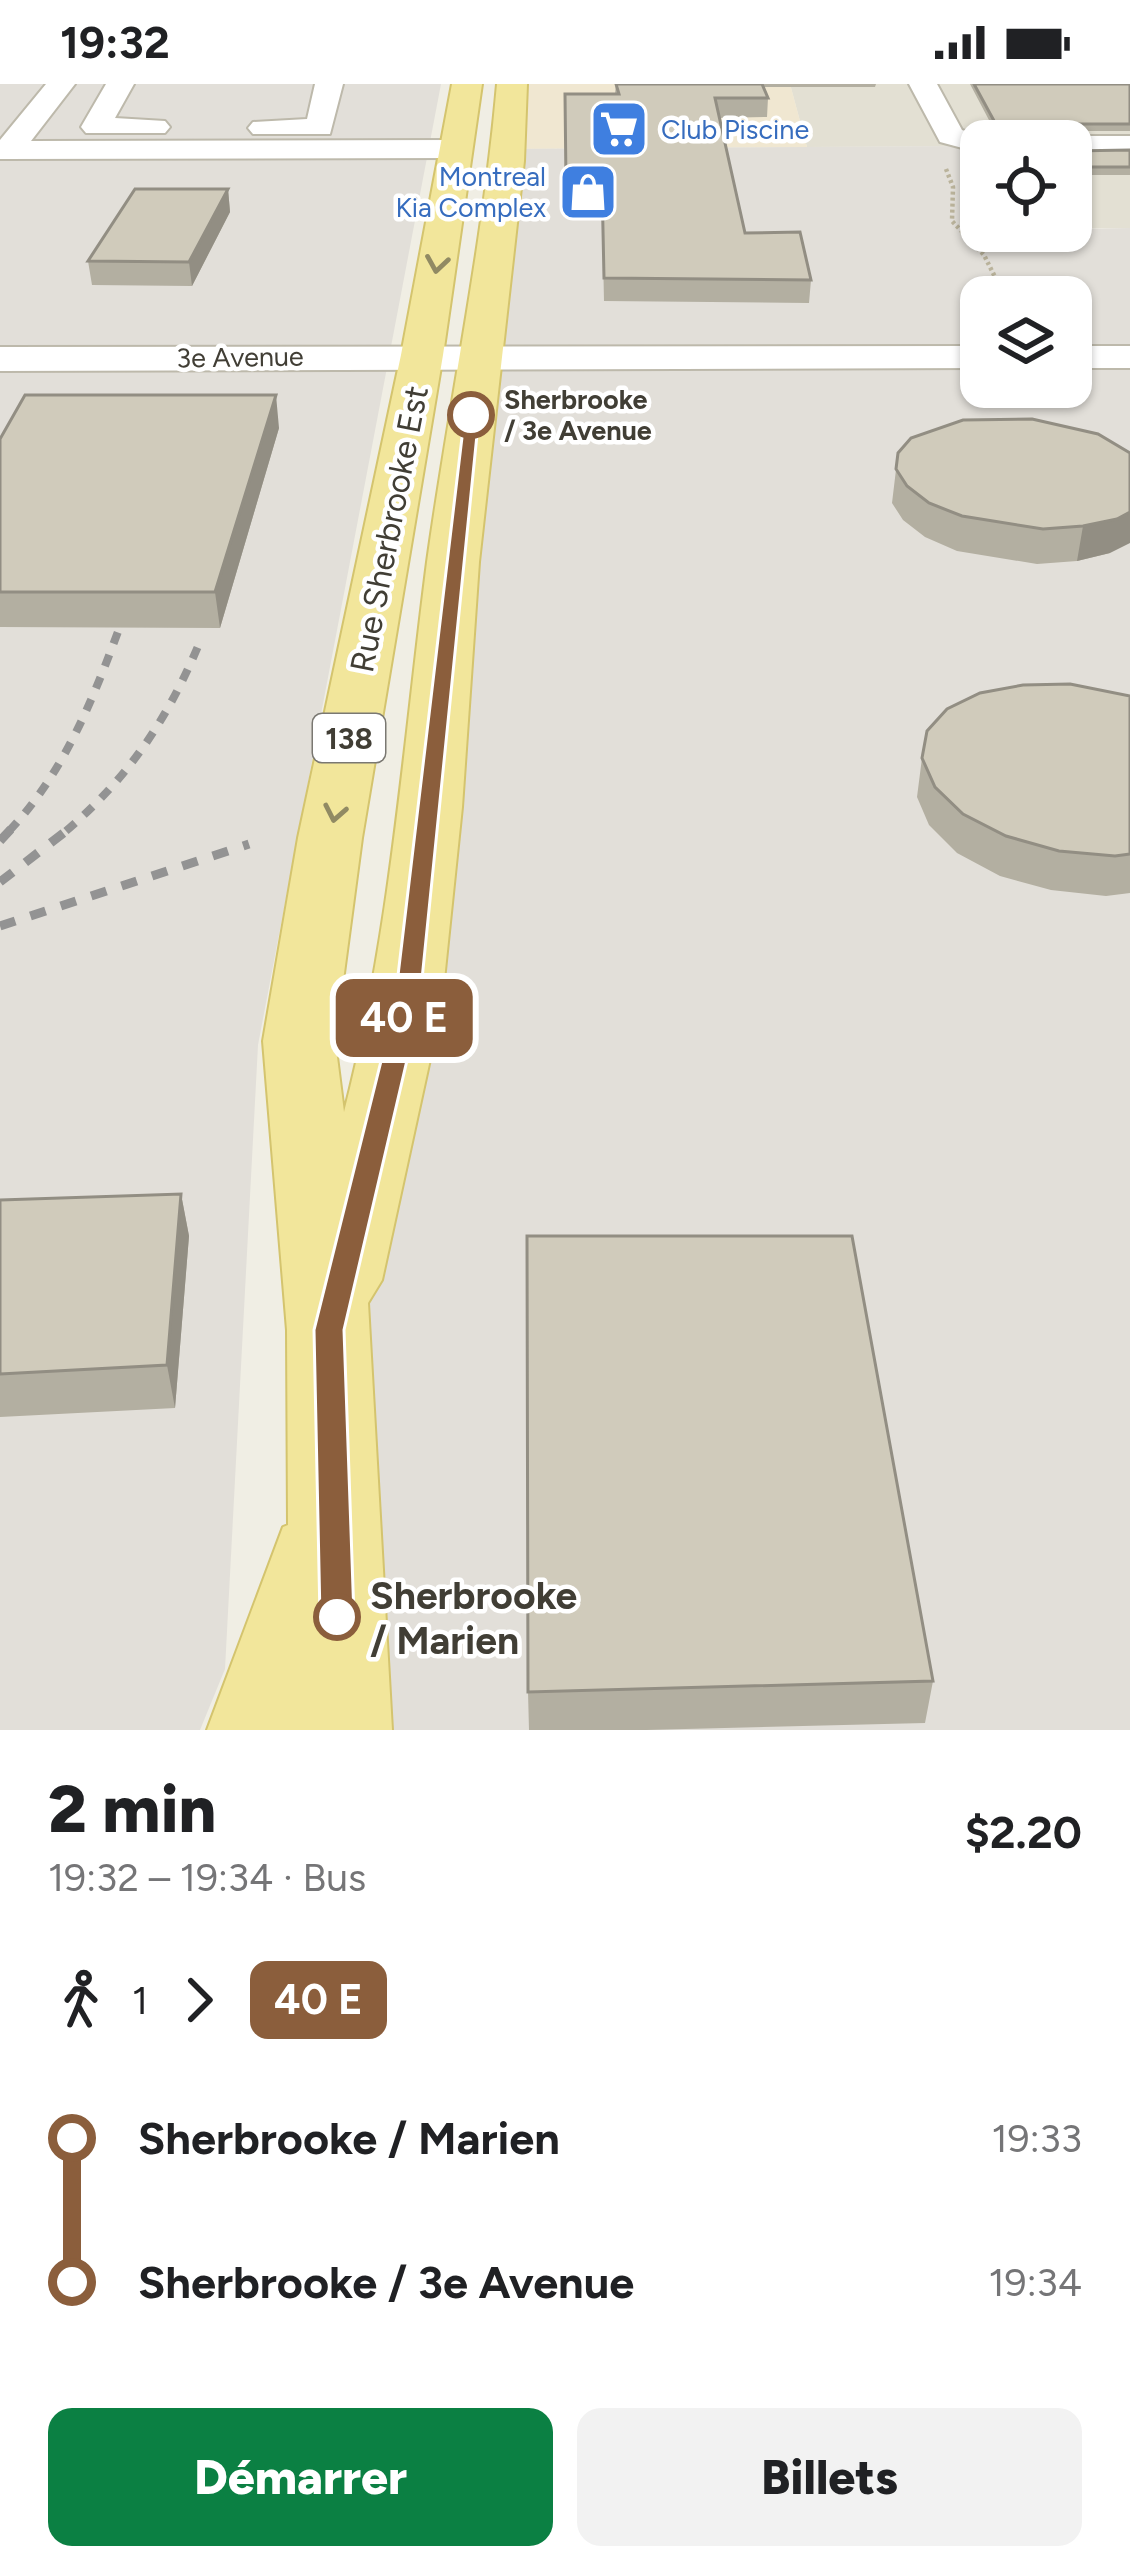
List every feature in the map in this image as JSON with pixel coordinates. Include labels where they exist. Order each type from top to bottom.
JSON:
[{"type":"main road","name":"Rue Sherbrooke Est","points":[[467,84],[482,149]]},
{"type":"main road","name":"Rue Sherbrooke Est","points":[[341,1730],[329,1330],[299,1041],[330,838],[451,356],[482,149],[512,84]]},
{"type":"main road","name":"Rue Sherbrooke Est","points":[[329,1330],[406,1009],[431,807],[453,562],[451,356]]},
{"type":"main road","points":[[258,1730],[306,1601],[332,1483]]},
{"type":"street","points":[[4,150],[61,84]]},
{"type":"street","points":[[120,84],[96,127],[320,128],[329,84]]},
{"type":"street","points":[[923,84],[959,148]]},
{"type":"street","points":[[1092,145],[1130,145]]},
{"type":"street","points":[[4,150],[482,149]]},
{"type":"street","name":"3e Avenue","points":[[0,359],[960,357]]},
{"type":"street","points":[[1092,357],[1130,357]]},
{"type":"path","points":[[959,148],[952,221],[984,255],[994,276]]},
{"type":"shaded area","points":[[0,84],[441,84],[258,1045],[225,1669],[200,1730],[0,1730]]},
{"type":"shaded area","points":[[515,84],[790,84],[807,147],[508,149]]},
{"type":"shaded area","points":[[790,84],[1130,84],[1130,228],[1092,228],[1092,120],[960,120],[960,146],[807,147]]},
{"type":"shaded area","points":[[960,146],[960,252],[1092,252],[1092,229],[1130,228],[1130,1730],[259,1730],[508,149]]},
{"type":"building","points":[[616,84],[762,84],[768,98],[715,98],[745,233],[800,232],[811,280],[604,278],[602,183],[566,183],[565,94],[619,94]]},
{"type":"building","points":[[974,84],[1130,84],[1130,124],[994,120]]},
{"type":"building","points":[[1130,150],[1130,167],[1092,167],[1092,151]]},
{"type":"building","points":[[135,189],[228,189],[189,262],[88,261]]},
{"type":"building","points":[[25,395],[276,395],[215,592],[0,592],[0,439]]},
{"type":"building","points":[[1032,419],[1098,434],[1130,453],[1130,512],[1083,526],[1043,529],[962,516],[929,503],[907,486],[896,469],[898,453],[911,438],[963,420]]},
{"type":"building","points":[[1070,684],[1130,696],[1130,854],[1059,851],[1006,836],[963,814],[935,787],[922,758],[927,731],[947,709],[980,693],[1023,685]]},
{"type":"building","points":[[181,1194],[167,1365],[0,1374],[0,1200]]},
{"type":"building","points":[[527,1236],[852,1236],[933,1681],[528,1692]]},
{"type":"railway","points":[[9,831],[60,761],[87,710],[119,629]]},
{"type":"railway","points":[[66,831],[109,790],[144,746],[174,698],[199,644]]},
{"type":"railway","points":[[0,841],[12,828]]},
{"type":"railway","points":[[0,882],[70,828]]},
{"type":"railway","points":[[0,926],[249,844]]},
{"type":"bus line","points":[[337,1617],[329,1330],[406,1009],[471,415]]},
{"type":"place","name":"Club Piscine","points":[[619,129]]},
{"type":"place","name":"Montreal Kia Complex","points":[[588,192]]},
{"type":"place","name":"Sherbrooke / 3e Avenue","points":[[471,415]]},
{"type":"place","name":"Sherbrooke / Marien","points":[[337,1617]]}]
